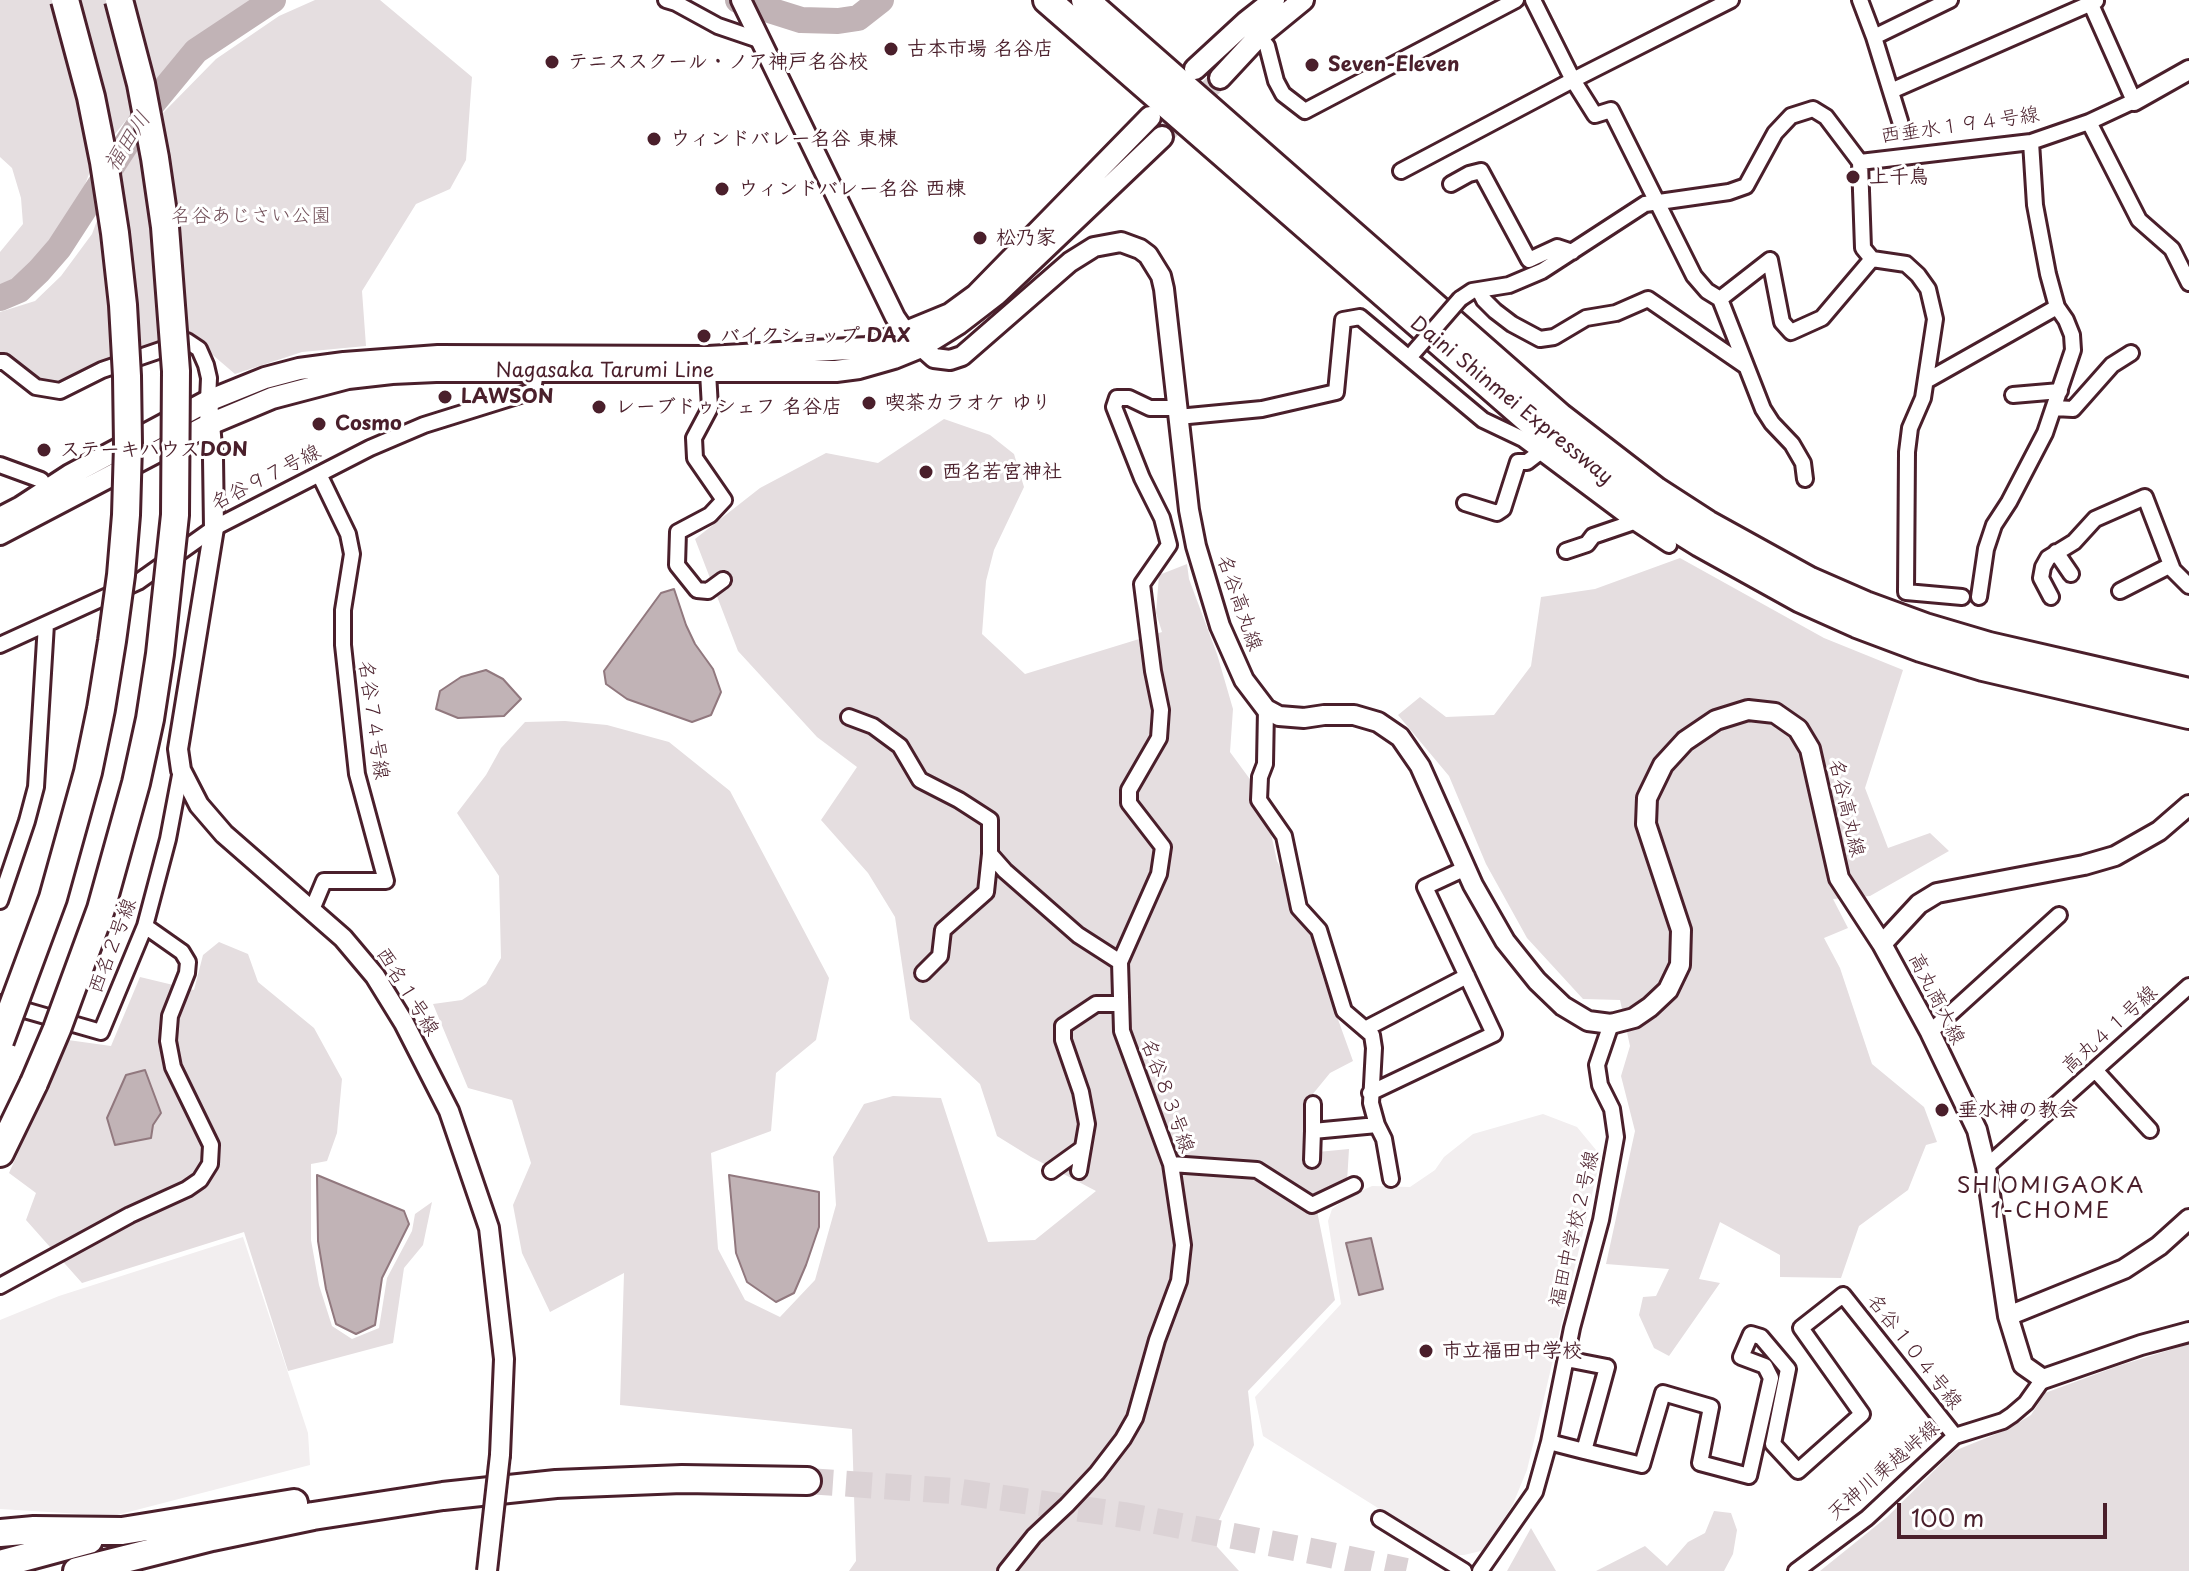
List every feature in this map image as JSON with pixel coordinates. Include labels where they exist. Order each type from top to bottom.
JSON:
[{"type":"highway","points":[[0,1041],[53,898],[88,772],[112,641],[126,515],[127,376],[117,247],[104,162],[65,0]]},
{"type":"highway","points":[[0,1153],[62,1017],[101,909],[136,783],[160,654],[175,515],[176,371],[165,227],[141,84],[119,0]]},
{"type":"highway","name":"Daini Shinmei Expressway","points":[[1047,0],[1546,435],[1647,510],[1801,599],[1857,624],[1983,667],[2189,715]]},
{"type":"highway","name":"Daini Shinmei Expressway","points":[[1085,0],[1560,417],[1656,491],[1707,524],[1810,581],[1925,627],[2004,649],[2189,692]]},
{"type":"highway","points":[[0,1564],[122,1531],[321,1499],[441,1485],[558,1478],[807,1481]]},
{"type":"highway","points":[[77,1571],[212,1537],[313,1516],[443,1496],[556,1484],[682,1479]]},
{"type":"highway","points":[[0,1533],[34,1530],[122,1531]]},
{"type":"main road","points":[[1195,69],[1274,0]]},
{"type":"main road","points":[[1220,78],[1259,36],[1303,0]]},
{"type":"main road","name":"Nagasaka Tarumi Line","points":[[0,534],[52,498],[70,475],[208,401],[265,378],[299,369],[438,356],[708,372],[848,370],[876,364],[976,295],[1150,117]]},
{"type":"main road","name":"Nagasaka Tarumi Line","points":[[0,518],[52,498],[272,398],[348,378],[537,364],[838,350],[914,340],[958,324],[1011,282],[1162,137]]},
{"type":"street","points":[[666,0],[718,26],[762,41]]},
{"type":"street","points":[[741,0],[885,299],[914,340]]},
{"type":"street","points":[[1259,36],[1267,46],[1276,81],[1283,94],[1305,111],[1516,0]]},
{"type":"street","points":[[1533,0],[1573,80],[1595,115],[1611,110],[1694,276],[1707,291],[1720,299],[1763,409],[1792,444],[1803,463],[1805,479]]},
{"type":"street","points":[[1401,171],[1731,0]]},
{"type":"street","points":[[1860,0],[1900,121]]},
{"type":"street","points":[[1874,37],[1950,0]]},
{"type":"street","points":[[1891,91],[2093,1],[2134,101]]},
{"type":"street","name":"西垂水１９４号線","points":[[1411,355],[1460,299],[1472,291],[1509,285],[1542,271],[1645,204],[1729,192],[1746,186],[1775,133],[1791,116],[1813,109],[1826,117],[1860,162],[2031,142],[2089,122],[2189,70]]},
{"type":"street","points":[[2089,122],[2139,220],[2172,249],[2186,272]]},
{"type":"street","points":[[1979,597],[1986,549],[1994,525],[2045,433],[2073,350],[2072,335],[2057,307],[2035,205],[2031,142]]},
{"type":"street","points":[[1860,162],[1863,248],[1872,259],[1906,264],[1918,275],[1928,289],[1935,319],[1923,398],[1910,428],[1907,452],[1906,592],[1962,597]]},
{"type":"street","points":[[1451,184],[1481,171],[1529,260],[1557,247],[1572,252]]},
{"type":"street","name":"名谷高丸線","points":[[914,340],[934,358],[950,360],[962,356],[1081,254],[1094,247],[1121,242],[1148,255],[1161,276],[1164,289],[1189,510],[1196,546],[1220,626],[1244,680],[1266,709]]},
{"type":"street","points":[[1720,299],[1770,260],[1782,322],[1791,332],[1822,318],[1872,259]]},
{"type":"street","points":[[1479,290],[1495,311],[1540,339],[1554,337],[1586,318],[1616,313],[1648,299],[1745,366]]},
{"type":"street","points":[[1926,381],[2057,307]]},
{"type":"street","points":[[990,854],[1078,935],[1120,962],[1159,874],[1163,847],[1129,803],[1129,790],[1159,738],[1161,710],[1142,584],[1169,545],[1162,518],[1142,478],[1114,407],[1117,398],[1129,398],[1150,408],[1177,412],[1262,409],[1336,392],[1343,320],[1360,317],[1411,355],[1483,420],[1523,439],[1669,545]]},
{"type":"street","points":[[0,362],[36,387],[60,391],[102,370],[187,341],[199,349],[206,365],[208,401]]},
{"type":"street","points":[[2054,408],[2073,409],[2107,361],[2131,353]]},
{"type":"street","name":"名谷９７号線","points":[[0,645],[138,582],[214,528],[370,448],[424,425],[533,391],[537,364]]},
{"type":"street","points":[[708,372],[710,408],[694,438],[695,458],[724,500],[710,515],[678,532],[677,565],[697,590],[708,591],[723,580]]},
{"type":"street","points":[[2013,395],[2060,391]]},
{"type":"street","name":"西名１号線","points":[[208,401],[214,528],[178,749],[181,770],[199,805],[224,834],[343,938],[375,976],[404,1023],[449,1111],[489,1228],[504,1359],[500,1455],[487,1571]]},
{"type":"street","points":[[1465,503],[1497,513],[1503,509],[1518,462],[1527,462],[1540,452]]},
{"type":"street","points":[[0,465],[41,480],[52,498]]},
{"type":"street","name":"名谷７４号線","points":[[311,912],[324,881],[386,881],[357,774],[343,645],[343,610],[352,554],[348,534],[319,474]]},
{"type":"street","points":[[2051,597],[2041,578],[2048,558],[2074,542],[2095,519],[2145,497],[2171,565],[2189,586]]},
{"type":"street","points":[[1566,551],[1587,544],[1593,536],[1634,522]]},
{"type":"street","points":[[2056,552],[2071,574]]},
{"type":"street","points":[[2120,591],[2171,565]]},
{"type":"street","points":[[0,901],[36,787],[46,624]]},
{"type":"street","points":[[1391,1179],[1384,1139],[1377,1125],[1370,1093],[1374,1048],[1372,1035],[1344,1011],[1319,930],[1299,908],[1284,836],[1259,800],[1260,777],[1265,764],[1266,709],[1279,716],[1304,718],[1354,715],[1378,722],[1400,737],[1420,766],[1466,868],[1505,941],[1537,981],[1563,1006],[1588,1021],[1611,1024]]},
{"type":"street","name":"名谷高丸線","points":[[1611,1024],[1634,1018],[1650,1007],[1668,990],[1680,965],[1681,930],[1646,824],[1647,798],[1663,765],[1685,741],[1716,720],[1737,713],[1748,710],[1775,713],[1798,729],[1810,749],[1839,878],[1882,944]]},
{"type":"street","points":[[849,717],[873,726],[900,746],[920,780],[990,820],[986,892],[943,930],[940,956],[923,973]]},
{"type":"street","name":"西名２号線","points":[[0,1003],[101,1032],[145,926],[168,839],[181,770]]},
{"type":"street","name":"高丸商大線","points":[[2008,1316],[1986,1167],[1977,1130],[1930,1032],[1882,944],[1919,904],[1937,893],[2084,865],[2115,856],[2159,831],[2189,805]]},
{"type":"street","points":[[1370,1093],[1494,1034],[1425,887],[1466,868]]},
{"type":"street","points":[[1930,1032],[2059,915]]},
{"type":"street","points":[[0,1286],[130,1215],[187,1189],[200,1180],[210,1164],[211,1145],[173,1067],[168,1041],[170,1016],[187,973],[188,962],[182,952],[145,926]]},
{"type":"street","name":"名谷８３号線","points":[[1006,1571],[1034,1536],[1097,1473],[1123,1439],[1135,1418],[1157,1340],[1179,1281],[1183,1245],[1171,1164],[1122,1031],[1120,962]]},
{"type":"street","points":[[1365,1029],[1467,976]]},
{"type":"street","name":"高丸４１号線","points":[[1986,1167],[2189,986]]},
{"type":"street","points":[[1079,1171],[1087,1124],[1081,1092],[1063,1040],[1063,1026],[1096,1004],[1121,1004]]},
{"type":"street","name":"福田中学校２号線","points":[[1480,1571],[1535,1492],[1549,1442],[1572,1328],[1601,1220],[1616,1137],[1612,1109],[1600,1085],[1597,1065],[1611,1024]]},
{"type":"street","points":[[2095,1070],[2150,1130]]},
{"type":"street","points":[[1312,1160],[1313,1104]]},
{"type":"street","points":[[1313,1131],[1377,1125]]},
{"type":"street","points":[[1051,1171],[1083,1148]]},
{"type":"street","points":[[1171,1164],[1257,1170],[1312,1205],[1354,1185]]},
{"type":"street","points":[[2189,1219],[2150,1253],[2124,1269],[2008,1316],[2021,1361],[2026,1369],[2043,1379],[2189,1332]]},
{"type":"street","name":"名谷１０４号線","points":[[1584,1451],[1642,1465],[1663,1393],[1711,1407],[1700,1463],[1749,1476],[1771,1378],[1765,1366],[1741,1357],[1751,1334],[1761,1337],[1788,1369],[1773,1444],[1798,1471],[1862,1414],[1801,1328],[1843,1295],[1955,1436]]},
{"type":"street","points":[[1549,1442],[1584,1451],[1607,1367],[1566,1359]]},
{"type":"street","name":"天神川乗越峠線","points":[[1796,1571],[1867,1518],[1955,1436],[2003,1421],[2026,1403],[2043,1379]]},
{"type":"street","points":[[1380,1519],[1464,1571]]},
{"type":"shaded area","points":[[674,589],[686,625],[713,669],[721,692],[711,715],[692,722],[627,699],[606,684],[604,671],[661,593]]},
{"type":"shaded area","points":[[486,670],[503,679],[521,699],[504,716],[458,718],[436,709],[440,691],[461,677]]},
{"type":"shaded area","points":[[145,1070],[161,1113],[153,1125],[151,1138],[115,1145],[107,1118],[126,1075]]},
{"type":"shaded area","name":"市立福田中学校","points":[[1543,1114],[1577,1127],[1601,1156],[1527,1470],[1513,1504],[1485,1550],[1453,1555],[1263,1436],[1255,1397],[1341,1304],[1328,1221],[1332,1209],[1372,1186],[1410,1187],[1435,1170],[1444,1157],[1473,1134]]},
{"type":"shaded area","points":[[317,1175],[404,1211],[409,1224],[382,1278],[375,1325],[356,1334],[336,1324],[326,1289],[318,1241]]},
{"type":"shaded area","points":[[729,1175],[819,1192],[819,1227],[806,1265],[794,1293],[776,1302],[747,1282],[736,1253]]},
{"type":"shaded area","points":[[243,1237],[308,1433],[310,1465],[113,1516],[0,1509],[0,1320],[59,1296]]},
{"type":"shaded area","points":[[1371,1238],[1383,1289],[1359,1295],[1346,1243]]},
{"type":"green space","points":[[0,0],[251,0],[180,56],[163,74],[107,144],[89,174],[80,198],[36,267],[16,282],[0,286],[0,252],[23,224],[21,198],[12,168],[0,157]]},
{"type":"green space","name":"名谷あじさい公園","points":[[315,0],[380,0],[472,77],[466,160],[450,189],[416,204],[362,291],[366,346],[302,352],[235,374],[187,333],[99,363],[53,385],[40,383],[0,357],[0,312],[35,301],[61,276],[92,234],[107,194],[132,152],[161,115],[216,59],[279,16]]},
{"type":"green space","points":[[944,419],[990,435],[1014,454],[1024,487],[994,550],[986,581],[982,634],[1025,674],[1162,632],[1156,613],[1159,575],[1187,564],[1189,579],[1217,654],[1233,709],[1230,752],[1263,797],[1277,861],[1312,930],[1322,975],[1353,1061],[1330,1073],[1303,1106],[1307,1153],[1349,1149],[1347,1182],[1314,1196],[1335,1300],[1248,1391],[1254,1445],[1210,1539],[1239,1571],[849,1571],[856,1561],[852,1429],[620,1405],[624,1273],[550,1312],[522,1253],[513,1205],[531,1163],[512,1100],[468,1088],[433,1004],[462,1000],[486,984],[501,958],[499,876],[457,813],[486,775],[501,748],[525,722],[565,721],[607,725],[669,742],[730,791],[829,978],[816,1040],[776,1073],[771,1131],[711,1153],[718,1249],[745,1300],[780,1317],[815,1280],[836,1205],[833,1157],[864,1104],[893,1096],[941,1098],[988,1242],[1035,1240],[1096,1191],[997,1136],[980,1084],[910,1019],[895,917],[868,873],[821,820],[857,767],[817,737],[738,651],[695,539],[760,488],[826,453],[878,463]]},
{"type":"green space","points":[[1680,558],[1824,638],[1903,670],[1865,788],[1888,848],[1930,833],[1949,851],[1870,896],[1833,899],[1848,928],[1824,938],[1840,968],[1872,1064],[1924,1107],[1937,1142],[1926,1145],[1908,1190],[1859,1226],[1841,1278],[1780,1277],[1780,1255],[1720,1222],[1699,1279],[1720,1283],[1669,1356],[1654,1348],[1639,1315],[1643,1297],[1656,1296],[1669,1269],[1606,1264],[1635,1131],[1621,1076],[1630,1046],[1620,1000],[1583,999],[1527,938],[1486,864],[1449,776],[1398,715],[1420,697],[1446,717],[1494,715],[1531,666],[1541,597],[1595,589]]},
{"type":"green space","points":[[219,942],[248,954],[258,982],[314,1028],[342,1079],[337,1133],[327,1161],[311,1164],[311,1240],[319,1285],[332,1326],[352,1339],[379,1328],[387,1278],[412,1231],[415,1214],[432,1202],[423,1245],[404,1268],[393,1343],[288,1371],[244,1232],[82,1283],[26,1220],[36,1193],[9,1173],[68,1040],[111,1046],[140,977],[194,990],[203,955]]},
{"type":"green space","points":[[2189,1344],[2189,1571],[1820,1571],[1887,1517],[1954,1451],[2006,1430],[2031,1415],[2045,1393]]},
{"type":"green space","points":[[1714,1511],[1731,1513],[1737,1530],[1733,1554],[1724,1571],[1596,1571],[1645,1546],[1667,1566],[1688,1542],[1705,1533]]},
{"type":"green space","points":[[1531,1528],[1556,1571],[1507,1571]]},
{"type":"waterway","name":"福田川","points":[[0,298],[19,290],[59,248],[153,103],[196,51],[273,0]]},
{"type":"waterway","name":"福田川","points":[[738,0],[801,20],[838,21],[858,18],[881,0]]},
{"type":"tunnel","points":[[1162,137],[1220,78]]},
{"type":"tunnel","points":[[807,1481],[954,1491],[1124,1515],[1406,1571]]},
{"type":"place","name":"古本市場 名谷店","points":[[891,49]]},
{"type":"place","name":"テニススクール・ノア神戸名谷校","points":[[552,62]]},
{"type":"place","name":"Seven-Eleven","points":[[1312,65]]},
{"type":"place","name":"ウィンドバレー名谷 東棟","points":[[654,139]]},
{"type":"place","name":"上千鳥","points":[[1853,177]]},
{"type":"place","name":"ウィンドバレー名谷 西棟","points":[[722,189]]},
{"type":"place","name":"松乃家","points":[[980,238]]},
{"type":"place","name":"バイクショップ DAX","points":[[704,336]]},
{"type":"place","name":"LAWSON","points":[[445,397]]},
{"type":"place","name":"喫茶カラオケ ゆり","points":[[869,403]]},
{"type":"place","name":"レーブドゥシェフ 名谷店","points":[[599,407]]},
{"type":"place","name":"Cosmo","points":[[319,424]]},
{"type":"place","name":"ステーキハウスDON","points":[[44,450]]},
{"type":"place","name":"西名若宮神社","points":[[926,472]]},
{"type":"place","name":"垂水神の教会","points":[[1942,1110]]},
{"type":"place","name":"市立福田中学校","points":[[1426,1351]]},
{"type":"district","name":"SHIOMIGAOKA 1-CHOME","points":[[2051,1200]]}]
